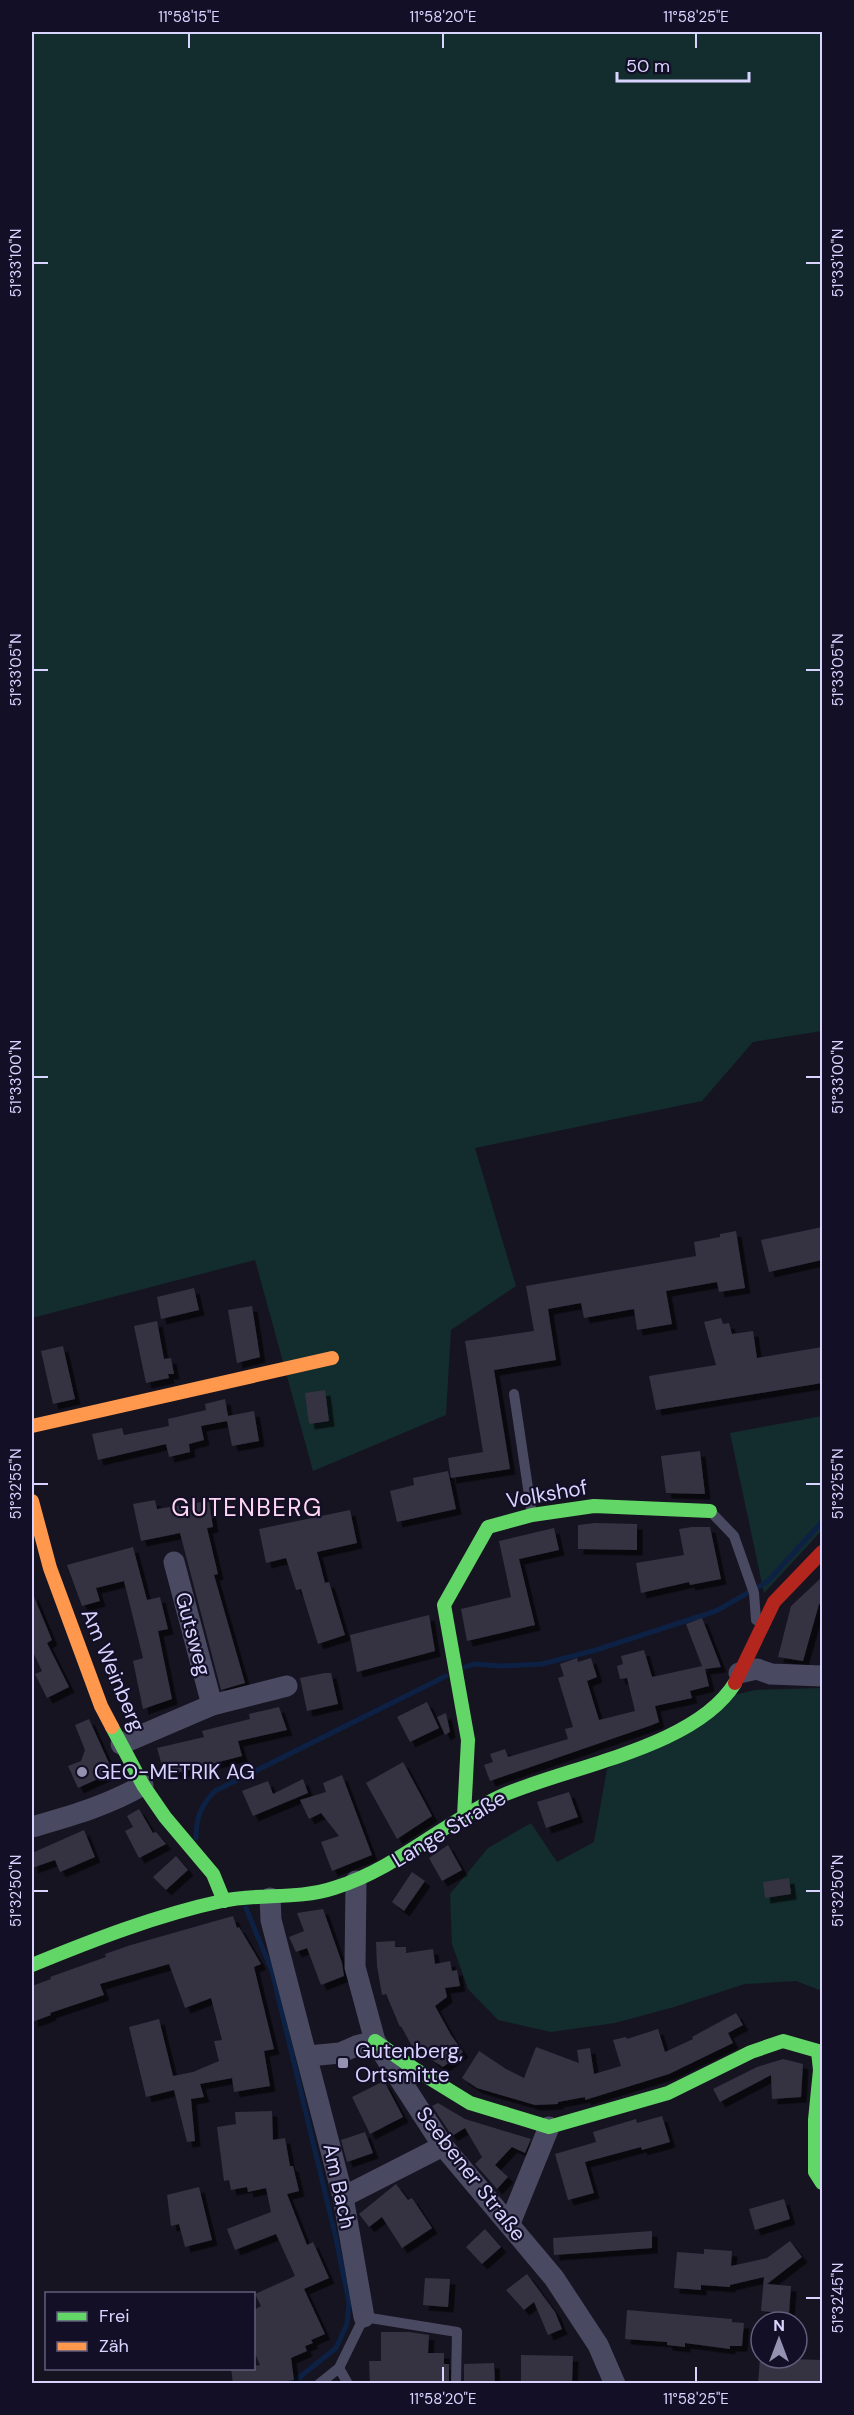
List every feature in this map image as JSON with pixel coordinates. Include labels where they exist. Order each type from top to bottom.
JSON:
[{"type":"street","points":[[32,1426],[332,1358]]},
{"type":"street","name":"Am Weinberg","points":[[32,1502],[50,1568],[91,1682],[121,1744],[143,1785],[165,1817],[213,1874],[230,1900]]},
{"type":"street","name":"Volkshof","points":[[464,1816],[468,1740],[444,1605],[488,1527],[532,1515],[594,1506],[710,1511]]},
{"type":"street","name":"Lange Straße","points":[[32,1965],[144,1924],[230,1900],[300,1896],[356,1881],[386,1867],[464,1816],[501,1796],[627,1752],[670,1734],[709,1713],[728,1694],[757,1633],[776,1600],[822,1552]]},
{"type":"street","name":"Gutsweg","points":[[174,1562],[212,1705]]},
{"type":"street","points":[[739,1673],[758,1669],[771,1674],[822,1676]]},
{"type":"street","name":"Gutsweg","points":[[121,1744],[212,1705],[287,1686]]},
{"type":"street","points":[[32,1827],[98,1808],[143,1785]]},
{"type":"street","name":"Seebener Straße","points":[[356,1881],[355,1967],[375,2041],[444,2146],[510,2223],[566,2297],[598,2345],[615,2384]]},
{"type":"street","name":"Am Bach","points":[[263,1899],[271,1920],[308,2056],[343,2197],[364,2317]]},
{"type":"street","points":[[308,2056],[340,2053],[375,2041],[413,2068],[470,2103],[549,2127],[668,2093],[751,2052],[783,2041],[818,2051],[820,2070],[815,2120],[815,2172],[822,2182]]},
{"type":"street","points":[[510,2223],[549,2127]]},
{"type":"street","points":[[343,2197],[444,2146]]},
{"type":"lane","points":[[514,1394],[532,1515]]},
{"type":"lane","name":"Volkshof","points":[[710,1511],[734,1536],[754,1593],[757,1633]]},
{"type":"lane","points":[[319,2384],[339,2368],[364,2317],[457,2332],[456,2384]]},
{"type":"lane","points":[[339,2368],[348,2384]]},
{"type":"green space","points":[[32,32],[822,32],[822,1031],[753,1042],[702,1101],[475,1148],[516,1286],[451,1330],[446,1415],[313,1471],[255,1260],[32,1318]]},
{"type":"green space","points":[[822,1416],[822,1530],[764,1593],[730,1433]]},
{"type":"green space","points":[[822,1688],[822,1991],[796,1981],[745,1984],[615,2023],[551,2032],[498,2020],[468,1989],[452,1944],[450,1894],[488,1848],[531,1823],[557,1862],[594,1842],[607,1769],[730,1696],[755,1690]]},
{"type":"building","points":[[822,1227],[822,1260],[769,1272],[761,1240]]},
{"type":"building","points":[[736,1231],[745,1288],[719,1292],[717,1282],[666,1291],[672,1324],[637,1330],[634,1309],[584,1318],[581,1303],[548,1309],[556,1360],[494,1370],[510,1469],[451,1478],[448,1458],[483,1452],[465,1341],[534,1331],[526,1286],[696,1256],[694,1242]]},
{"type":"building","points":[[194,1288],[199,1310],[161,1319],[157,1297]]},
{"type":"building","points":[[252,1306],[260,1357],[237,1363],[228,1310]]},
{"type":"building","points":[[721,1318],[723,1324],[729,1323],[732,1334],[753,1331],[757,1358],[822,1347],[822,1383],[656,1410],[649,1376],[716,1365],[704,1322]]},
{"type":"building","points":[[157,1321],[164,1359],[171,1358],[174,1374],[168,1374],[169,1378],[146,1383],[134,1326]]},
{"type":"building","points":[[63,1346],[75,1399],[53,1404],[41,1351]]},
{"type":"building","points":[[325,1390],[329,1421],[309,1424],[305,1393]]},
{"type":"building","points":[[225,1399],[228,1416],[254,1411],[259,1441],[232,1446],[227,1421],[201,1426],[204,1440],[189,1444],[190,1452],[169,1457],[166,1444],[98,1460],[92,1434],[122,1428],[124,1435],[169,1426],[168,1419],[206,1410],[205,1404]]},
{"type":"building","points":[[700,1451],[705,1494],[666,1493],[661,1456]]},
{"type":"building","points":[[448,1471],[456,1509],[397,1522],[390,1491],[414,1485],[413,1478]]},
{"type":"building","points":[[155,1500],[157,1509],[209,1501],[213,1527],[207,1528],[218,1574],[214,1575],[245,1683],[221,1690],[180,1533],[141,1541],[133,1504]]},
{"type":"building","points":[[350,1510],[357,1543],[317,1552],[325,1583],[329,1582],[345,1635],[318,1644],[301,1589],[296,1590],[286,1558],[266,1563],[259,1529]]},
{"type":"building","points":[[637,1524],[637,1550],[578,1549],[578,1525]]},
{"type":"building","points":[[710,1527],[721,1579],[690,1585],[689,1582],[641,1593],[636,1563],[684,1555],[679,1529]]},
{"type":"building","points":[[554,1528],[559,1550],[519,1559],[535,1625],[467,1641],[461,1609],[511,1597],[499,1541]]},
{"type":"building","points":[[133,1547],[147,1600],[160,1597],[168,1629],[158,1631],[172,1699],[143,1709],[133,1661],[143,1658],[124,1581],[96,1588],[100,1601],[82,1606],[67,1565]]},
{"type":"building","points":[[822,1577],[822,1605],[819,1604],[803,1661],[778,1657],[791,1606]]},
{"type":"building","points":[[32,1592],[52,1640],[47,1643],[69,1687],[47,1698],[35,1674],[42,1671],[32,1650]]},
{"type":"building","points":[[429,1615],[435,1651],[357,1672],[350,1635]]},
{"type":"building","points":[[702,1618],[721,1667],[705,1669],[709,1686],[690,1691],[692,1698],[655,1706],[659,1722],[490,1781],[484,1765],[493,1762],[490,1754],[505,1749],[508,1757],[568,1739],[565,1729],[573,1727],[558,1678],[564,1676],[560,1664],[577,1658],[578,1662],[591,1658],[597,1677],[587,1681],[599,1720],[635,1711],[627,1678],[620,1679],[617,1666],[623,1664],[621,1656],[644,1650],[652,1677],[702,1666],[686,1624]]},
{"type":"building","points":[[331,1673],[338,1704],[307,1711],[300,1678]]},
{"type":"building","points":[[427,1702],[439,1728],[410,1742],[397,1717]]},
{"type":"building","points":[[279,1707],[287,1730],[238,1741],[242,1756],[165,1776],[157,1748],[204,1737],[202,1731],[250,1719],[249,1714]]},
{"type":"building","points":[[446,1713],[450,1732],[445,1735],[437,1717]]},
{"type":"building","points":[[89,1719],[113,1772],[78,1788],[68,1766],[81,1761],[85,1750],[75,1725]]},
{"type":"building","points":[[403,1762],[432,1816],[397,1839],[366,1783]]},
{"type":"building","points":[[342,1775],[372,1855],[332,1871],[321,1842],[339,1836],[321,1813],[309,1819],[300,1800],[326,1792],[323,1783]]},
{"type":"building","points":[[303,1779],[308,1793],[253,1816],[242,1791],[268,1781],[273,1794]]},
{"type":"building","points":[[569,1792],[578,1817],[546,1828],[537,1802]]},
{"type":"building","points":[[139,1809],[153,1833],[156,1832],[166,1844],[139,1858],[125,1831],[133,1827],[127,1816]]},
{"type":"building","points":[[84,1830],[95,1857],[60,1872],[55,1860],[32,1868],[32,1853]]},
{"type":"building","points":[[448,1845],[462,1870],[442,1881],[429,1858]]},
{"type":"building","points":[[176,1856],[188,1870],[166,1890],[153,1877]]},
{"type":"building","points":[[412,1872],[425,1881],[404,1911],[392,1902]]},
{"type":"building","points":[[789,1878],[791,1894],[765,1898],[763,1882]]},
{"type":"building","points":[[323,1909],[342,1963],[344,1976],[321,1985],[307,1948],[296,1952],[289,1937],[304,1931],[297,1913]]},
{"type":"building","points":[[233,1916],[237,1928],[239,1927],[261,1964],[254,1967],[274,2049],[264,2051],[270,2086],[234,2092],[232,2078],[200,2084],[204,2097],[191,2099],[195,2141],[187,2142],[174,2090],[146,2097],[129,2027],[159,2019],[173,2076],[193,2072],[219,2061],[214,2041],[222,2040],[211,1998],[185,2008],[169,1964],[100,1984],[104,1995],[50,2013],[51,2015],[32,2022],[32,1986],[51,1979],[50,1977],[106,1957],[105,1954]]},
{"type":"building","points":[[395,1941],[395,1947],[406,1947],[406,1953],[433,1949],[435,1964],[450,1961],[452,1971],[457,1970],[460,1986],[445,1988],[447,1997],[435,2006],[463,2052],[443,2067],[432,2060],[421,2046],[413,2048],[400,2027],[386,1994],[382,1995],[376,1942]]},
{"type":"building","points":[[736,2013],[743,2025],[728,2033],[733,2043],[669,2074],[585,2100],[585,2097],[558,2102],[558,2104],[535,2105],[477,2088],[462,2078],[479,2051],[524,2078],[536,2047],[579,2063],[577,2050],[590,2048],[594,2074],[621,2066],[613,2040],[626,2037],[627,2039],[658,2029],[665,2052],[693,2039],[692,2037]]},
{"type":"building","points":[[783,2059],[803,2064],[801,2097],[772,2099],[771,2075],[720,2102],[713,2089],[757,2067]]},
{"type":"building","points":[[384,2081],[403,2117],[370,2134],[352,2097]]},
{"type":"building","points":[[438,2103],[465,2119],[531,2139],[525,2153],[512,2147],[495,2165],[508,2177],[497,2189],[475,2164],[482,2157],[465,2128],[452,2136],[432,2106]]},
{"type":"building","points":[[272,2111],[273,2140],[285,2138],[290,2166],[293,2166],[299,2191],[287,2194],[307,2245],[313,2242],[329,2278],[304,2289],[325,2334],[311,2340],[313,2343],[305,2346],[307,2351],[291,2358],[294,2380],[265,2384],[233,2384],[231,2370],[255,2370],[255,2366],[260,2365],[255,2353],[255,2309],[261,2306],[255,2294],[295,2276],[276,2234],[235,2250],[227,2229],[271,2212],[266,2188],[248,2192],[247,2187],[231,2190],[229,2180],[224,2181],[217,2127],[236,2124],[235,2112]]},
{"type":"building","points":[[662,2116],[670,2142],[585,2162],[594,2193],[568,2200],[555,2154],[596,2142],[593,2132],[636,2119],[637,2123]]},
{"type":"building","points":[[365,2132],[373,2153],[347,2162],[341,2140]]},
{"type":"building","points":[[396,2184],[408,2200],[412,2198],[432,2228],[402,2248],[382,2217],[369,2227],[359,2214]]},
{"type":"building","points":[[199,2187],[212,2240],[185,2247],[179,2224],[171,2226],[167,2195]]},
{"type":"building","points":[[784,2199],[790,2219],[755,2230],[749,2209]]},
{"type":"building","points":[[485,2229],[501,2247],[482,2264],[466,2247]]},
{"type":"building","points":[[652,2231],[652,2248],[554,2255],[553,2238]]},
{"type":"building","points":[[790,2241],[802,2257],[767,2284],[791,2286],[789,2310],[761,2310],[764,2277],[730,2285],[730,2287],[701,2285],[701,2290],[674,2288],[677,2252],[704,2254],[704,2249],[732,2251],[731,2266],[767,2258]]},
{"type":"building","points":[[527,2274],[555,2312],[562,2329],[548,2335],[534,2302],[524,2310],[506,2290]]},
{"type":"building","points":[[425,2278],[450,2279],[448,2307],[423,2305]]},
{"type":"building","points":[[627,2310],[732,2319],[732,2322],[744,2323],[742,2346],[730,2346],[730,2349],[685,2343],[685,2347],[667,2345],[667,2342],[625,2339]]},
{"type":"building","points":[[381,2332],[429,2335],[428,2353],[444,2353],[444,2364],[449,2364],[449,2384],[370,2384],[369,2361],[381,2361]]},
{"type":"building","points":[[521,2355],[573,2356],[572,2384],[521,2384]]},
{"type":"building","points":[[809,2360],[822,2360],[822,2384],[758,2384],[759,2370],[809,2370]]},
{"type":"building","points":[[494,2363],[495,2384],[464,2384],[464,2364]]},
{"type":"waterway","points":[[465,1667],[474,1664],[502,1666],[542,1664],[596,1650],[716,1611],[767,1582],[822,1522]]},
{"type":"waterway","points":[[196,1838],[200,1812],[215,1791],[446,1676]]},
{"type":"waterway","points":[[246,1908],[272,1971],[349,2302],[347,2324],[336,2348],[296,2380],[295,2384]]},
{"type":"traffic: fast","points":[[464,1816],[468,1740],[444,1605],[488,1527],[532,1515],[594,1506],[710,1511]]},
{"type":"traffic: fast","points":[[32,1965],[78,1946],[173,1913],[222,1901],[320,1892],[357,1880],[399,1858],[459,1819],[501,1796],[628,1753],[691,1724],[716,1705],[735,1683]]},
{"type":"traffic: fast","points":[[112,1727],[143,1785],[165,1817],[213,1874],[224,1901]]},
{"type":"traffic: fast","points":[[375,2041],[413,2068],[470,2103],[549,2127],[668,2093],[751,2052],[783,2041],[818,2051],[820,2070],[815,2120],[815,2172],[822,2183]]},
{"type":"traffic: slow","points":[[32,1426],[332,1358]]},
{"type":"traffic: slow","points":[[32,1501],[50,1568],[101,1706],[112,1727]]},
{"type":"traffic: jam","points":[[735,1683],[774,1602],[822,1552]]},
{"type":"place","name":"GEO-METRIK AG","points":[[82,1772]]},
{"type":"place","name":"Gutenberg, Ortsmitte","points":[[343,2063]]},
{"type":"district","name":"GUTENBERG","points":[[247,1507]]}]
